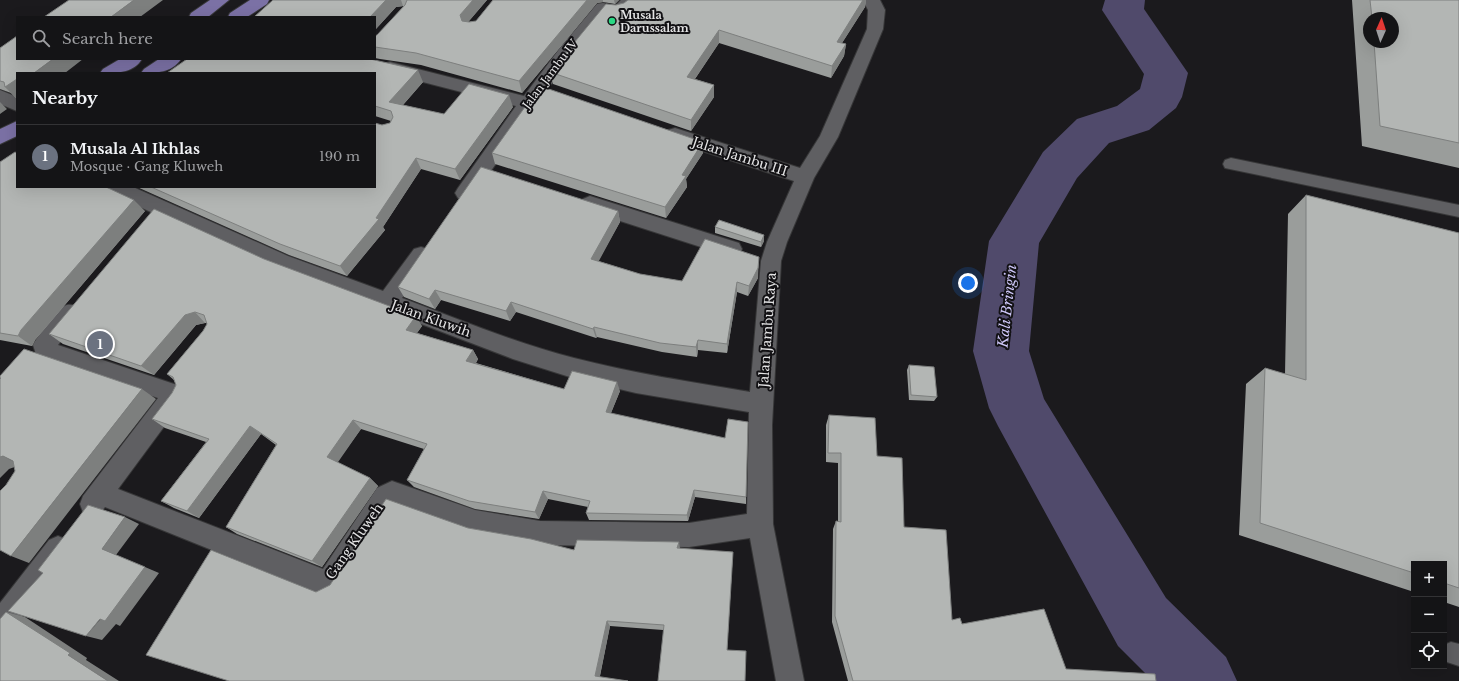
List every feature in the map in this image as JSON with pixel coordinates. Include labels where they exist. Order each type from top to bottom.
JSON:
[{"type":"main road","points":[[197,16],[221,0]]},
{"type":"main road","points":[[237,16],[261,0]]},
{"type":"main road","points":[[111,72],[131,60]]},
{"type":"main road","points":[[152,72],[170,60]]},
{"type":"street","name":"Jalan Jambu IV","points":[[455,207],[489,172],[527,103],[538,87],[603,8],[618,12],[630,0]]},
{"type":"street","name":"Jalan Jambu Raya","points":[[790,681],[760,524],[759,451],[762,404],[759,257],[777,242],[805,177],[829,137],[875,30],[878,16],[871,0]]},
{"type":"street","points":[[374,64],[432,77],[527,103]]},
{"type":"street","points":[[538,87],[560,95]]},
{"type":"street","points":[[0,96],[16,104]]},
{"type":"street","name":"Jalan Jambu III","points":[[662,130],[805,177]]},
{"type":"street","name":"Jalan Kluwih","points":[[116,188],[162,207],[281,262],[513,349],[573,368],[636,383],[762,404]]},
{"type":"street","points":[[576,199],[759,257]]},
{"type":"street","points":[[146,225],[162,207]]},
{"type":"street","points":[[387,302],[432,239]]},
{"type":"street","points":[[0,625],[175,394],[45,350],[44,346],[86,296]]},
{"type":"street","points":[[159,388],[174,370]]},
{"type":"street","name":"Gang Kluweh","points":[[100,493],[326,583],[330,580],[387,495],[392,493],[475,522],[540,532],[689,535],[760,524]]},
{"type":"lane","points":[[1231,164],[1459,211]]},
{"type":"building","points":[[69,0],[134,0],[112,16],[45,16]]},
{"type":"building","points":[[273,0],[386,0],[371,16],[255,16]]},
{"type":"building","points":[[407,0],[473,0],[460,15],[462,21],[469,22],[476,21],[493,0],[587,0],[519,81],[416,53],[376,47],[376,36],[405,5]]},
{"type":"building","points":[[628,0],[863,0],[837,42],[846,44],[832,66],[719,30],[687,77],[714,85],[691,120],[550,72],[606,4],[616,5],[624,3]]},
{"type":"building","points":[[1370,0],[1459,0],[1459,143],[1380,126],[1374,48],[1399,48],[1399,12],[1371,12]]},
{"type":"building","points":[[16,37],[16,60],[52,60],[35,72],[16,72],[16,80],[5,87],[4,82],[0,81],[0,48]]},
{"type":"building","points":[[186,60],[374,60],[418,70],[389,102],[444,114],[469,84],[509,95],[455,169],[416,158],[376,218],[379,219],[340,266],[280,244],[153,188],[376,188],[376,123],[382,125],[390,123],[393,117],[391,111],[376,106],[376,72],[168,72]]},
{"type":"building","points":[[540,86],[703,142],[682,175],[686,176],[665,207],[492,153]]},
{"type":"building","points":[[16,152],[16,188],[108,188],[134,200],[21,330],[18,336],[0,333],[0,162]]},
{"type":"building","points":[[481,167],[618,211],[591,259],[640,274],[682,281],[705,239],[759,257],[758,268],[749,286],[737,282],[727,344],[698,340],[696,347],[660,343],[594,327],[593,329],[511,302],[506,311],[435,290],[429,299],[398,287]]},
{"type":"building","points":[[1306,195],[1459,233],[1459,588],[1447,584],[1447,561],[1411,561],[1411,572],[1260,523],[1265,368],[1306,380]]},
{"type":"building","points":[[154,209],[264,259],[416,316],[406,330],[473,350],[466,361],[564,389],[572,371],[617,382],[606,412],[725,438],[728,419],[748,422],[746,497],[694,490],[687,515],[586,513],[590,501],[543,491],[535,512],[469,501],[407,480],[427,444],[353,420],[327,457],[370,478],[312,561],[226,527],[277,444],[250,426],[187,511],[161,501],[209,439],[152,419],[172,393],[176,385],[173,377],[167,374],[203,331],[207,324],[204,315],[195,312],[185,315],[141,366],[49,334]]},
{"type":"building","points":[[719,220],[764,235],[761,242],[715,227]]},
{"type":"building","points":[[24,349],[142,389],[11,556],[0,550],[0,491],[15,471],[13,461],[3,456],[0,457],[0,376]]},
{"type":"building","points":[[909,365],[934,367],[937,397],[911,395]]},
{"type":"building","points":[[829,415],[875,418],[877,456],[902,458],[904,527],[946,530],[952,620],[960,618],[962,624],[1044,609],[1066,669],[1155,674],[1156,681],[853,681],[835,616],[836,521],[841,522],[841,453],[828,453]]},
{"type":"building","points":[[386,499],[468,528],[531,539],[574,550],[577,540],[679,542],[677,548],[733,552],[727,650],[746,651],[745,681],[658,681],[664,625],[607,621],[595,676],[628,681],[229,681],[146,655],[211,550],[316,592],[330,585]]},
{"type":"building","points":[[88,505],[125,517],[102,549],[145,567],[105,621],[100,619],[86,636],[8,611],[43,573],[38,570]]},
{"type":"building","points":[[6,612],[70,653],[68,655],[108,681],[0,681],[0,619]]},
{"type":"waterway","name":"Kali Bringin","points":[[1125,0],[1123,10],[1166,73],[1160,97],[1133,118],[1093,131],[1060,165],[1014,241],[1001,351],[1018,408],[1142,622],[1202,681]]},
{"type":"place","name":"Musala Darussalam","points":[[612,21]]},
{"type":"place","name":"Musala Al Ikhlas","points":[[100,344]]}]
